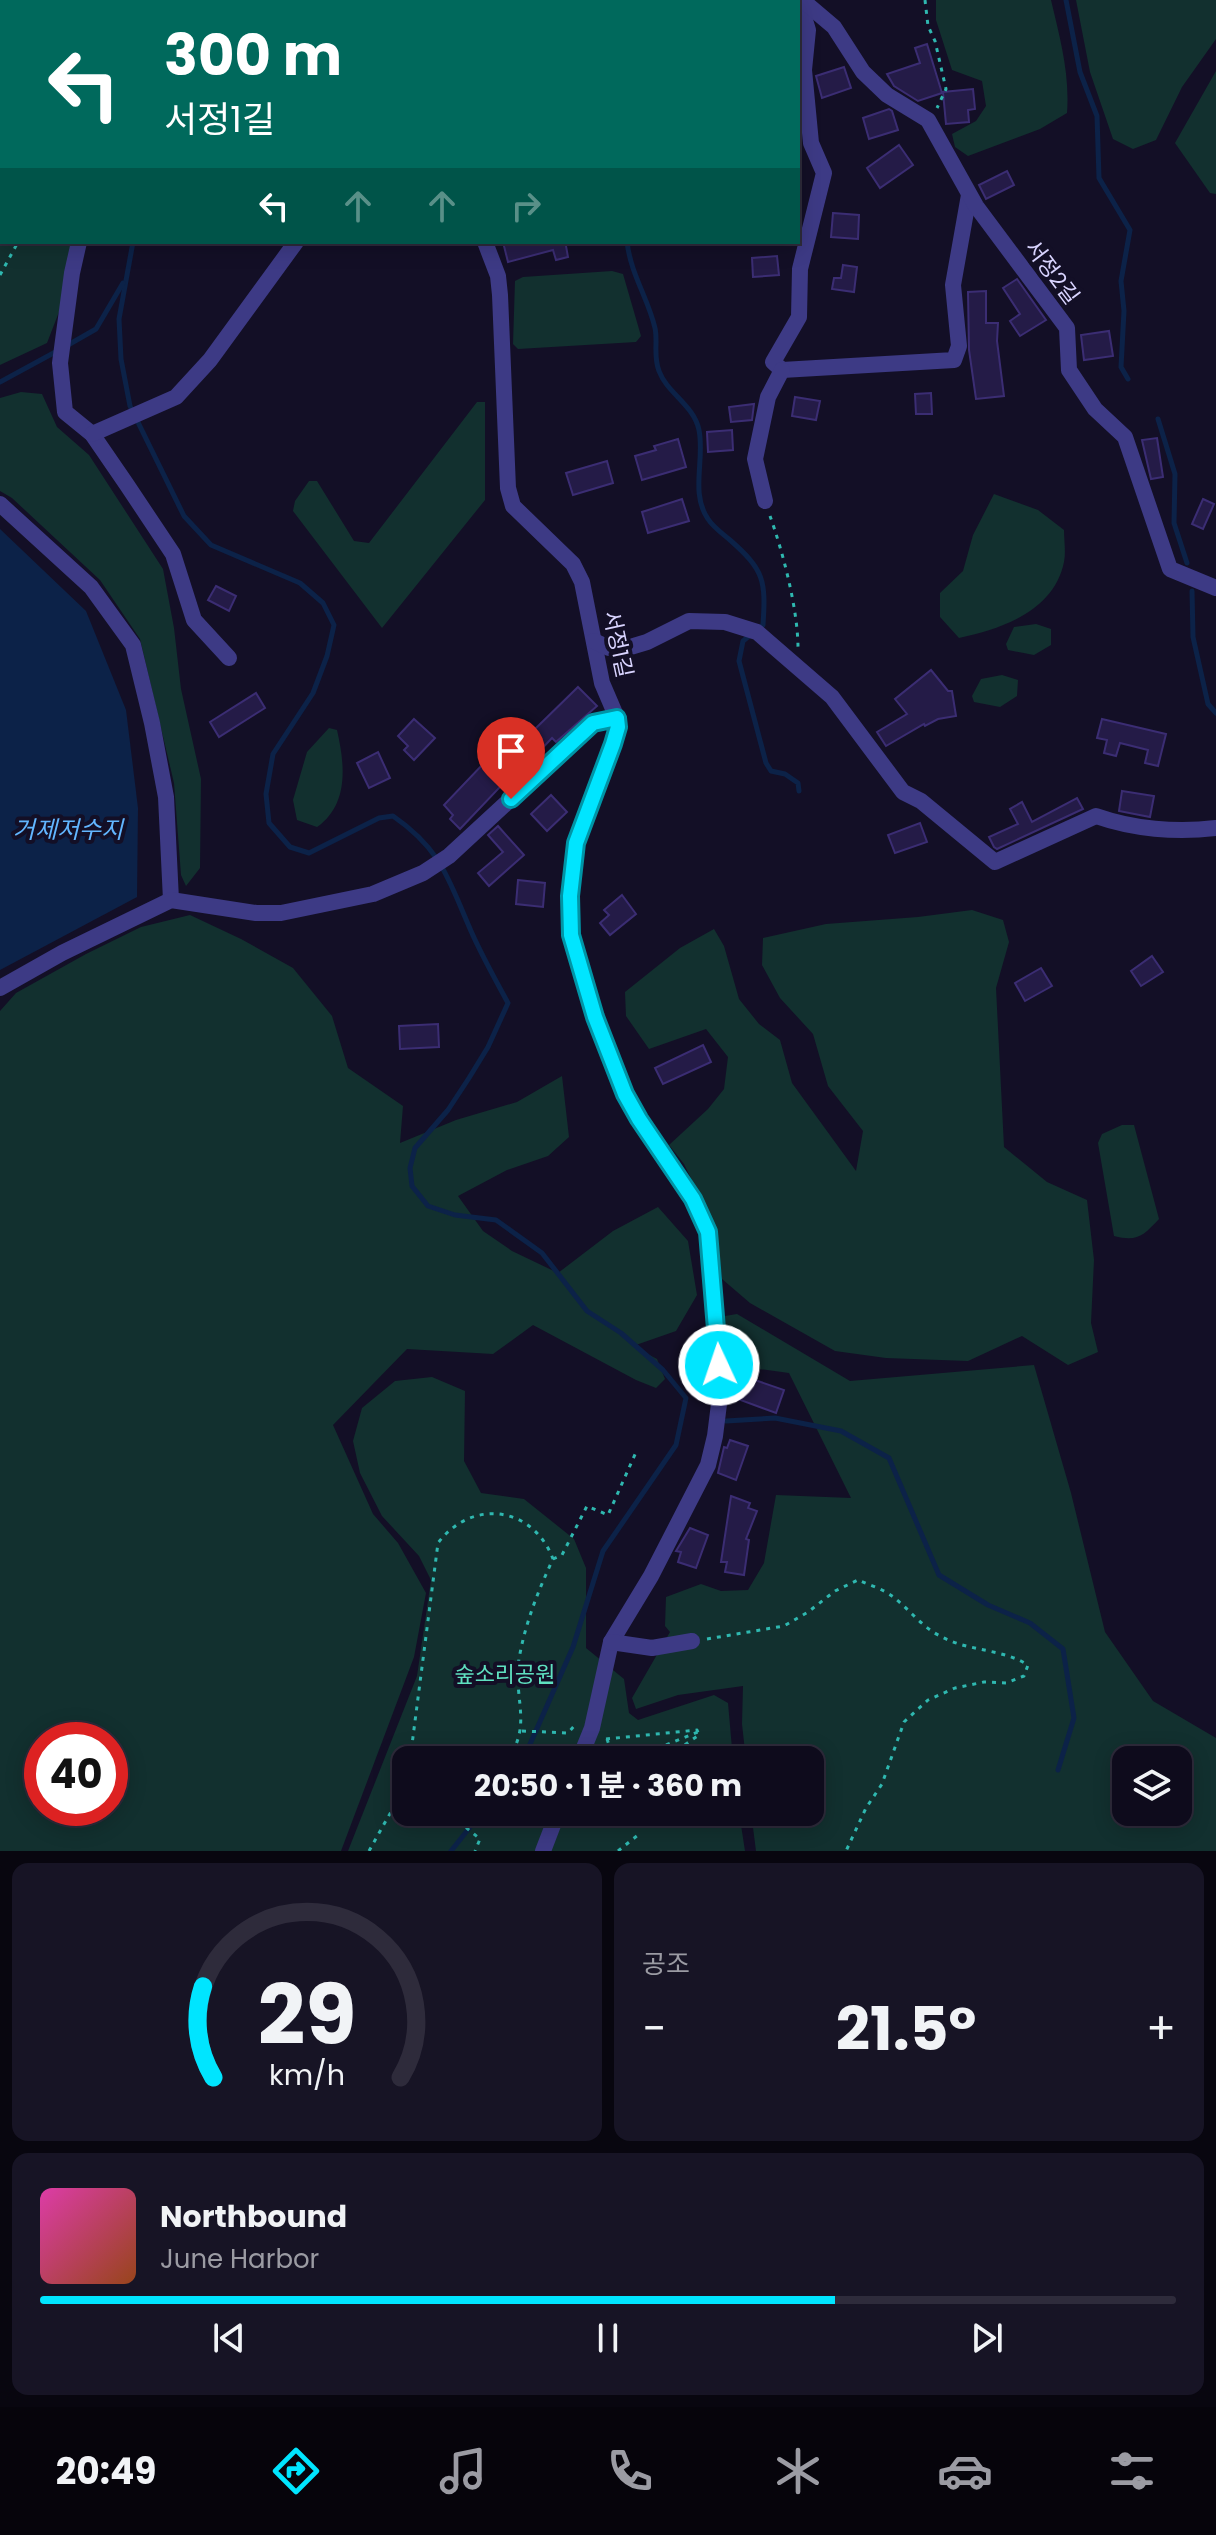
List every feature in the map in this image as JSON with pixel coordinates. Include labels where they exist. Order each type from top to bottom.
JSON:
[{"type":"street","name":"서정2길","points":[[801,0],[834,27],[863,72],[879,87],[928,120],[969,195],[1067,328],[1069,370],[1095,409],[1125,437],[1170,569],[1216,588]]},
{"type":"street","points":[[801,0],[808,30],[804,70],[811,143],[824,173],[800,269],[799,317],[773,362],[782,370],[954,360],[959,346],[953,285],[969,195]]},
{"type":"street","points":[[79,244],[60,363],[65,412],[92,434],[173,554],[194,620],[229,658]]},
{"type":"street","points":[[92,434],[176,397],[210,360],[295,244]]},
{"type":"street","name":"서정1길","points":[[486,244],[498,276],[500,295],[508,488],[513,506],[573,564],[582,582],[602,683],[617,718]]},
{"type":"street","points":[[765,501],[755,459],[768,397],[782,370]]},
{"type":"street","points":[[0,504],[91,587],[133,645],[166,797],[171,900]]},
{"type":"street","points":[[594,641],[609,648],[627,648],[647,642],[689,621],[725,622],[757,632],[832,697],[903,792],[921,801],[995,862],[1096,816],[1122,825],[1169,830],[1216,828]]},
{"type":"street","points":[[0,988],[62,953],[171,900],[256,913],[281,913],[373,894],[423,873],[449,856],[593,723],[617,718],[613,744],[576,843],[570,896],[571,935],[590,1003],[625,1094],[693,1199],[708,1232],[721,1388],[708,1465],[651,1576],[611,1642],[592,1728],[585,1746]]},
{"type":"street","points":[[611,1642],[652,1648],[692,1641]]},
{"type":"street","points":[[543,1851],[553,1826]]},
{"type":"path","points":[[925,0],[928,26],[935,41],[946,89],[928,120]]},
{"type":"path","points":[[0,275],[17,244]]},
{"type":"path","points":[[765,501],[782,548],[798,634],[795,664]]},
{"type":"path","points":[[553,1559],[562,1555],[587,1506],[608,1515],[637,1450]]},
{"type":"path","points":[[412,1746],[438,1543],[448,1529],[463,1519],[480,1514],[504,1515],[523,1522],[538,1532],[548,1545],[553,1559],[525,1629],[517,1700],[522,1731],[514,1746]]},
{"type":"path","points":[[692,1641],[784,1626],[835,1591],[858,1580],[889,1593],[936,1634],[959,1646],[1012,1655],[1028,1665],[1024,1676],[1006,1683],[984,1682],[955,1688],[928,1700],[904,1722],[882,1784],[866,1808],[846,1851]]},
{"type":"path","points":[[522,1731],[568,1733]]},
{"type":"path","points":[[608,1746],[605,1739],[698,1732]]},
{"type":"path","points":[[683,1746],[699,1735],[698,1732]]},
{"type":"path","points":[[664,1746],[698,1732]]},
{"type":"path","points":[[369,1851],[392,1810]]},
{"type":"path","points":[[464,1826],[480,1839],[475,1851]]},
{"type":"path","points":[[618,1851],[638,1835]]},
{"type":"green space","points":[[936,0],[1051,0],[1066,70],[1067,113],[1040,129],[968,156],[955,147],[952,134],[976,121],[986,106],[982,81],[952,70],[936,20]]},
{"type":"green space","points":[[1076,0],[1216,0],[1216,39],[1182,87],[1156,140],[1133,149],[1113,139],[1090,72]]},
{"type":"green space","points":[[1216,71],[1216,194],[1210,193],[1175,143]]},
{"type":"green space","points":[[0,244],[85,244],[47,343],[0,365]]},
{"type":"green space","points":[[612,271],[623,274],[641,336],[636,342],[518,349],[513,344],[515,281],[523,277]]},
{"type":"green space","points":[[21,392],[42,394],[57,427],[89,455],[163,569],[181,689],[201,779],[200,868],[186,886],[181,875],[174,783],[140,639],[100,580],[12,498],[0,491],[0,398]]},
{"type":"green space","points":[[477,402],[485,402],[485,500],[382,628],[293,511],[295,501],[309,481],[317,481],[354,541],[369,543]]},
{"type":"green space","points":[[994,494],[1038,510],[1064,530],[1064,562],[1058,579],[1038,605],[1008,623],[959,638],[940,617],[940,593],[963,571],[973,535]]},
{"type":"green space","points":[[1036,624],[1051,629],[1051,645],[1034,655],[1008,650],[1006,644],[1014,627]]},
{"type":"green space","points":[[1002,675],[1018,680],[1017,696],[1000,707],[974,702],[972,696],[981,679]]},
{"type":"green space","points":[[329,728],[337,730],[342,757],[342,783],[335,807],[317,827],[297,820],[293,800],[307,752]]},
{"type":"green space","points":[[972,910],[1003,920],[1009,942],[996,988],[1004,1147],[1047,1182],[1087,1200],[1094,1260],[1091,1323],[1098,1352],[1068,1365],[1022,1336],[968,1361],[886,1358],[835,1351],[750,1303],[722,1279],[716,1229],[684,1164],[669,1145],[708,1109],[724,1089],[728,1057],[706,1029],[649,1049],[626,1016],[625,992],[680,948],[714,929],[724,946],[739,999],[759,1024],[780,1040],[792,1083],[856,1171],[863,1131],[828,1086],[813,1034],[780,998],[762,965],[763,938],[826,924]]},
{"type":"green space","points":[[190,915],[293,968],[332,1016],[348,1068],[403,1106],[400,1143],[456,1120],[517,1102],[562,1076],[569,1137],[548,1156],[507,1170],[458,1196],[483,1231],[512,1251],[558,1273],[613,1231],[658,1207],[688,1241],[697,1295],[676,1331],[633,1346],[657,1359],[665,1379],[656,1388],[533,1325],[493,1354],[407,1349],[333,1425],[373,1514],[398,1543],[426,1593],[414,1657],[341,1851],[0,1851],[0,1011],[16,993],[141,927]]},
{"type":"green space","points":[[1122,1125],[1134,1125],[1159,1219],[1134,1238],[1114,1236],[1098,1143],[1102,1134]]},
{"type":"green space","points":[[737,1314],[850,1381],[1034,1365],[1071,1493],[1105,1632],[1153,1701],[1216,1738],[1216,1851],[756,1851],[753,1826],[824,1826],[824,1746],[744,1746],[743,1686],[678,1695],[636,1709],[632,1698],[670,1632],[665,1626],[666,1597],[701,1584],[721,1591],[748,1590],[764,1563],[776,1495],[851,1498],[789,1373],[737,1366],[726,1345],[725,1316]]},
{"type":"green space","name":"숲소리공원","points":[[432,1377],[465,1391],[464,1461],[481,1493],[524,1499],[574,1539],[586,1568],[586,1648],[624,1679],[629,1713],[638,1720],[714,1695],[728,1703],[732,1746],[392,1746],[392,1826],[741,1826],[745,1851],[348,1851],[417,1676],[431,1580],[419,1556],[382,1516],[360,1473],[353,1441],[362,1408],[395,1381]]},
{"type":"water","name":"거제저수지","points":[[0,529],[86,611],[126,710],[138,808],[137,897],[0,970]]},
{"type":"building","points":[[927,44],[942,93],[918,101],[894,86],[887,74],[920,63],[915,48]]},
{"type":"building","points":[[844,67],[851,88],[822,98],[816,76]]},
{"type":"building","points":[[973,89],[975,109],[968,110],[969,122],[946,124],[943,92]]},
{"type":"building","points":[[889,109],[898,130],[869,139],[863,118]]},
{"type":"building","points":[[899,145],[913,165],[880,188],[867,168]]},
{"type":"building","points":[[1007,171],[1014,185],[986,199],[979,185]]},
{"type":"building","points":[[833,213],[859,215],[858,239],[831,237]]},
{"type":"building","points":[[504,244],[566,244],[568,257],[556,260],[553,250],[508,262]]},
{"type":"building","points":[[777,256],[779,275],[753,277],[752,258]]},
{"type":"building","points":[[843,265],[857,267],[854,292],[832,289],[834,278],[841,278]]},
{"type":"building","points":[[1017,279],[1046,320],[1020,336],[1010,321],[1020,314],[1003,288]]},
{"type":"building","points":[[986,291],[986,323],[998,323],[997,341],[1004,396],[976,399],[969,350],[968,292]]},
{"type":"building","points":[[1109,331],[1113,356],[1084,360],[1081,335]]},
{"type":"building","points":[[931,393],[932,414],[916,414],[915,394]]},
{"type":"building","points":[[795,397],[820,401],[816,420],[792,416]]},
{"type":"building","points":[[754,404],[752,420],[731,422],[729,407]]},
{"type":"building","points":[[732,430],[733,450],[708,452],[707,432]]},
{"type":"building","points":[[1157,438],[1163,477],[1151,479],[1142,440]]},
{"type":"building","points":[[678,439],[686,467],[642,480],[635,456]]},
{"type":"building","points":[[607,461],[613,483],[573,495],[566,473]]},
{"type":"building","points":[[682,499],[689,521],[648,533],[642,512]]},
{"type":"building","points":[[1203,499],[1214,504],[1203,529],[1192,524]]},
{"type":"building","points":[[216,586],[236,596],[229,611],[208,600]]},
{"type":"building","points":[[931,670],[948,691],[952,691],[956,716],[924,724],[886,746],[877,732],[907,714],[895,699]]},
{"type":"building","points":[[578,687],[597,706],[556,742],[552,738],[532,759],[517,769],[460,829],[450,819],[453,815],[444,805],[484,763],[486,765],[529,723],[535,729]]},
{"type":"building","points":[[256,693],[265,708],[219,737],[210,722]]},
{"type":"building","points":[[414,719],[435,738],[414,760],[404,750],[408,746],[398,736]]},
{"type":"building","points":[[1102,719],[1166,734],[1158,766],[1145,763],[1148,750],[1120,743],[1116,756],[1104,753],[1107,740],[1097,738]]},
{"type":"building","points":[[378,752],[390,778],[369,788],[357,763]]},
{"type":"building","points":[[1122,791],[1154,796],[1150,817],[1119,811]]},
{"type":"building","points":[[551,795],[567,812],[547,831],[531,814]]},
{"type":"building","points":[[1077,798],[1083,809],[997,849],[994,847],[989,837],[1018,824],[1010,809],[1022,802],[1032,822]]},
{"type":"building","points":[[920,823],[927,842],[895,853],[888,835]]},
{"type":"building","points":[[498,826],[524,855],[489,886],[478,873],[503,852],[488,835]]},
{"type":"building","points":[[518,880],[545,883],[543,907],[516,904]]},
{"type":"building","points":[[622,895],[636,914],[610,935],[600,923],[609,915],[604,910]]},
{"type":"building","points":[[1152,956],[1163,972],[1141,986],[1131,971]]},
{"type":"building","points":[[1041,968],[1052,986],[1025,1001],[1015,983]]},
{"type":"building","points":[[438,1024],[439,1047],[400,1049],[399,1026]]},
{"type":"building","points":[[703,1045],[711,1062],[663,1084],[655,1068]]},
{"type":"building","points":[[743,1376],[784,1390],[776,1413],[735,1398]]},
{"type":"building","points":[[730,1440],[748,1446],[736,1480],[718,1473],[724,1447],[727,1448]]},
{"type":"building","points":[[731,1496],[750,1503],[748,1508],[757,1511],[746,1539],[749,1540],[744,1575],[725,1572],[727,1562],[721,1562]]},
{"type":"building","points":[[690,1528],[708,1535],[696,1568],[678,1562],[681,1552],[676,1551]]},
{"type":"waterway","points":[[1066,0],[1080,72],[1097,116],[1099,178],[1130,230],[1121,281],[1124,311],[1121,367],[1128,379]]},
{"type":"waterway","points":[[133,244],[119,319],[121,359],[130,406],[184,516],[211,545],[300,583],[323,603],[334,625],[327,656],[313,693],[273,754],[266,794],[269,823],[290,847],[309,853],[379,818],[393,816],[423,841],[442,867],[508,1003],[488,1047],[469,1078],[448,1110],[415,1148],[410,1168],[412,1186],[428,1206],[455,1215],[496,1220],[542,1253],[587,1311],[621,1333],[663,1370],[686,1398],[676,1445],[603,1551],[573,1647],[529,1746]]},
{"type":"waterway","points":[[627,244],[655,328],[659,371],[692,413],[699,430],[699,487],[703,509],[713,525],[750,560],[763,586],[763,625],[743,641],[739,661],[766,763],[771,771],[785,774],[798,783],[799,791]]},
{"type":"waterway","points":[[68,345],[96,329],[123,283]]},
{"type":"waterway","points":[[0,382],[59,350]]},
{"type":"waterway","points":[[1158,419],[1175,474],[1174,523],[1187,563]]},
{"type":"waterway","points":[[1192,591],[1193,637],[1208,704],[1216,713]]},
{"type":"waterway","points":[[726,1421],[775,1418],[841,1431],[889,1458],[939,1575],[988,1605],[1030,1623],[1063,1649],[1074,1718],[1058,1770]]},
{"type":"waterway","points":[[451,1851],[471,1826]]},
{"type":"route","points":[[511,799],[593,723],[617,718],[613,744],[576,843],[570,896],[571,935],[580,974],[625,1094],[693,1199],[708,1232],[719,1365]]}]
